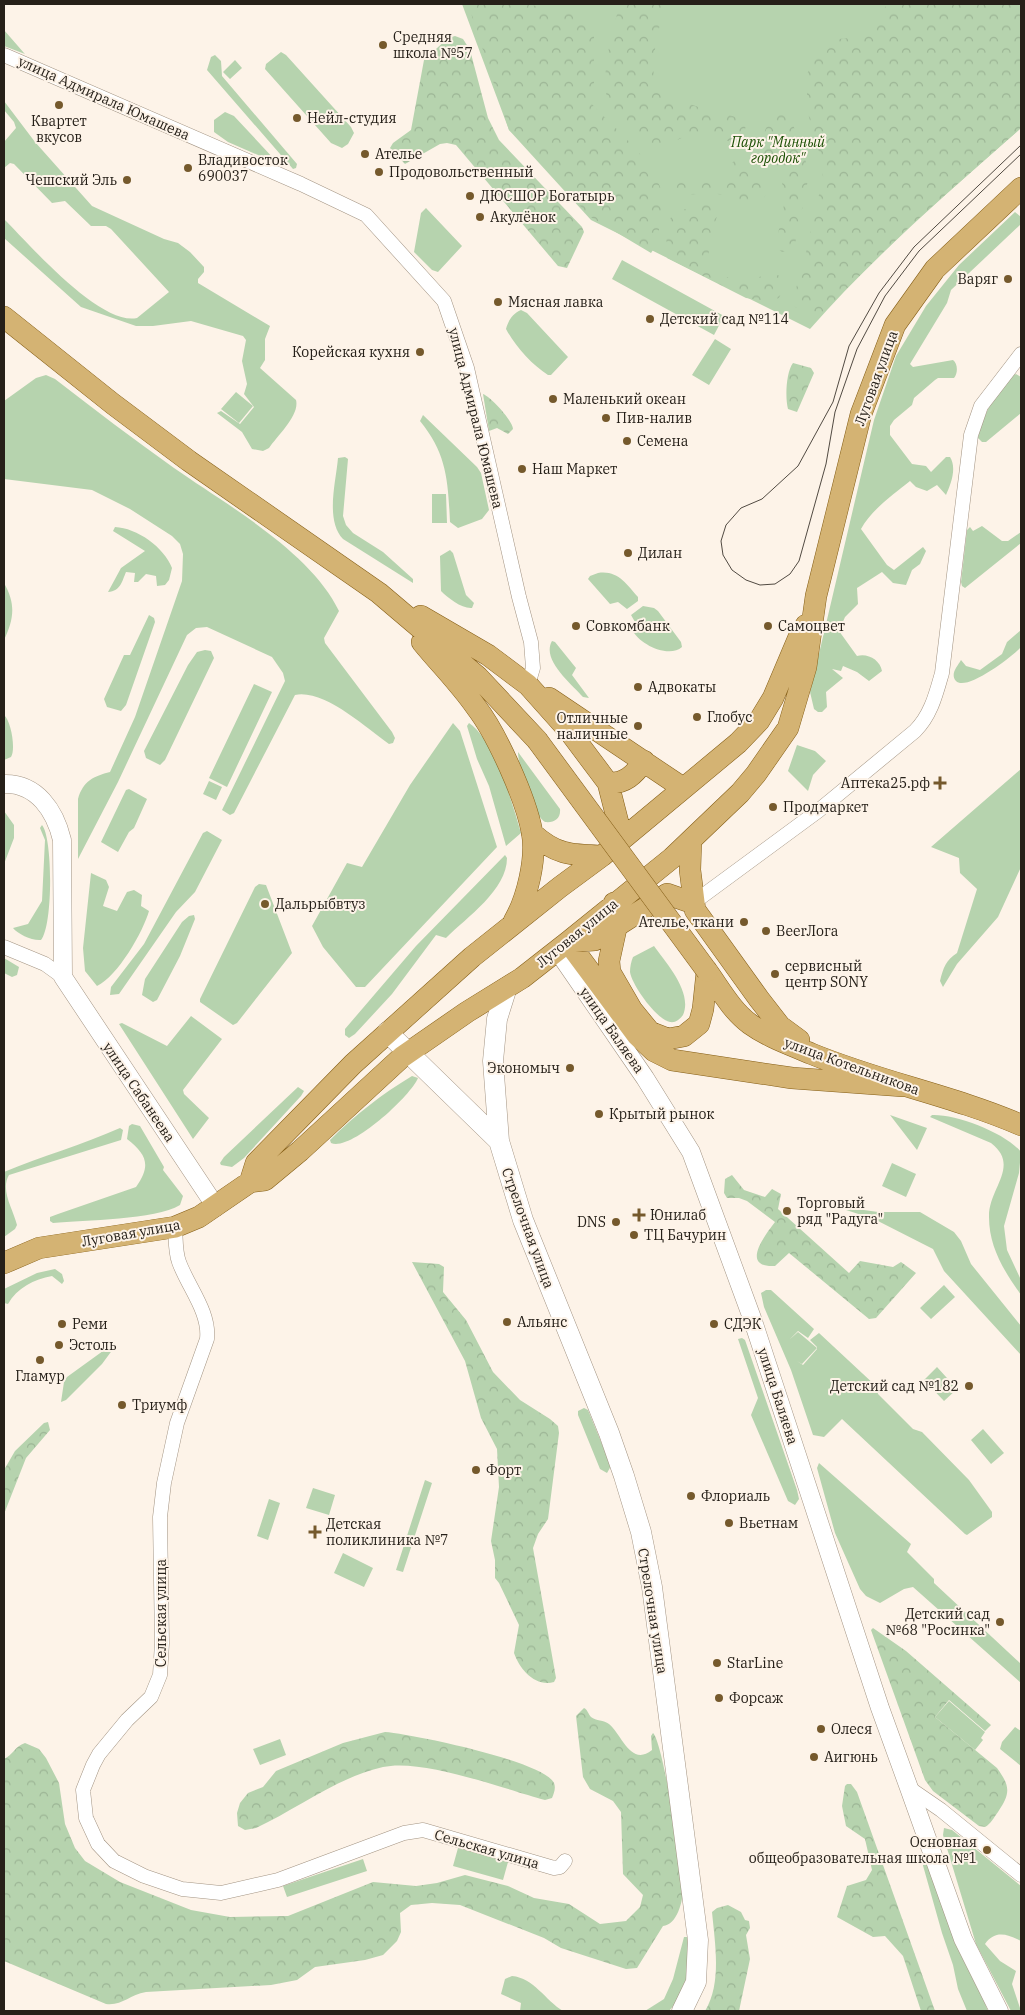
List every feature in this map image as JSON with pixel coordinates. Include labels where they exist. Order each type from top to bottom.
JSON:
[{"type":"main road","name":"Луговая улица","points":[[4,1263],[39,1248],[175,1227],[216,1207],[250,1182],[265,1180],[296,1155],[406,1053],[522,978],[614,904],[691,840],[756,774],[788,728],[806,667],[813,614],[861,414],[895,325],[935,269],[1021,188]]},
{"type":"main road","points":[[4,317],[113,404],[189,461],[379,593],[488,655],[528,685],[683,788]]},
{"type":"main road","points":[[379,593],[478,677],[537,740]]},
{"type":"main road","points":[[379,593],[477,707],[497,739],[532,833],[531,876],[520,912],[513,924]]},
{"type":"main road","name":"Луговая улица","points":[[250,1182],[256,1163],[387,1032],[513,924],[602,856],[738,743],[759,721],[774,698],[798,639],[813,614]]},
{"type":"main road","points":[[478,677],[485,664],[491,664],[528,685],[569,731],[608,783],[622,838]]},
{"type":"main road","points":[[504,757],[514,741],[520,738],[537,740]]},
{"type":"main road","name":"улица Котельникова","points":[[537,740],[737,1013],[750,1024],[785,1043],[823,1058],[903,1086],[990,1112],[1021,1125]]},
{"type":"main road","points":[[608,783],[619,784],[627,780],[644,761]]},
{"type":"main road","points":[[532,833],[548,846],[562,853],[602,856]]},
{"type":"main road","points":[[691,840],[690,870],[693,903],[696,910],[721,949],[780,1026],[823,1058]]},
{"type":"main road","points":[[693,903],[668,894],[616,929],[595,940],[563,946],[637,1035],[654,1051],[672,1060],[792,1078],[903,1086]]},
{"type":"main road","points":[[614,904],[616,929],[609,961],[614,981],[641,1023],[660,1037],[668,1039],[684,1036],[699,1024],[703,1010],[707,971]]},
{"type":"main road","name":"Стрелочная улица","points":[[507,987],[496,1018],[493,1061],[499,1141],[523,1220],[618,1459],[641,1532],[648,1569],[692,1876],[698,1940],[696,1982],[682,2011]]},
{"type":"main road","points":[[737,1013],[751,1010],[759,999]]},
{"type":"main road","name":"Стрелочная улица","points":[[387,1032],[406,1053],[499,1141]]},
{"type":"street","name":"улица Адмирала Юмашева","points":[[4,55],[301,184],[366,215],[444,302],[467,368],[531,642],[533,668],[528,685]]},
{"type":"street","points":[[693,903],[818,812],[915,731],[925,718],[934,701],[942,673],[971,435],[981,406],[1021,354]]},
{"type":"street","points":[[4,784],[19,785],[33,792],[51,809],[58,824],[62,840],[63,977]]},
{"type":"street","name":"улица Баляева","points":[[563,946],[691,1152],[752,1318],[908,1788],[964,1939],[1000,2011]]},
{"type":"street","name":"улица Сабанеева","points":[[4,947],[45,964],[63,977],[216,1207]]},
{"type":"street","name":"Сельская улица","points":[[175,1227],[178,1261],[205,1317],[208,1330],[207,1340],[177,1424],[164,1483],[160,1517],[160,1675],[151,1697],[127,1720],[99,1754],[83,1790],[86,1818],[98,1844],[114,1861],[144,1876],[182,1889],[221,1893],[278,1880],[404,1833],[422,1830],[554,1868],[560,1867],[565,1861]]},
{"type":"street","points":[[908,1788],[941,1810],[1021,1875]]},
{"type":"green space","name":"Парк \"Минный городок\"","points":[[462,4],[1021,4],[1021,128],[939,200],[886,250],[810,329],[591,220],[509,130]]},
{"type":"green space","points":[[468,4],[539,6],[574,15],[586,23],[594,34],[594,83],[591,103],[647,163],[656,177],[661,191],[662,216],[655,247],[651,253],[589,216],[524,143],[509,130]]},
{"type":"green space","points":[[620,4],[665,4],[654,57],[654,77],[657,84],[667,93],[681,100],[743,120],[745,130],[740,139],[733,142],[690,134],[675,141],[651,147],[616,114],[607,99],[606,73],[610,42]]},
{"type":"green space","points":[[887,4],[1021,4],[1021,128],[910,226],[822,313],[795,307],[792,302],[804,261],[823,177],[821,159],[807,110],[807,74],[819,49],[838,39],[862,37],[872,29]]},
{"type":"green space","points":[[4,30],[24,53],[25,54],[4,46]]},
{"type":"green space","points":[[455,36],[463,39],[470,50],[488,118],[499,140],[582,227],[584,232],[567,268],[558,266],[456,145],[440,144],[405,164],[390,148],[393,143],[411,130],[424,60],[448,38]]},
{"type":"green space","points":[[281,52],[286,55],[351,127],[354,133],[348,144],[342,148],[331,143],[265,69],[266,64]]},
{"type":"green space","points":[[215,55],[221,61],[222,76],[297,164],[296,168],[293,169],[207,70],[211,57]]},
{"type":"green space","points":[[235,60],[242,68],[230,79],[223,72]]},
{"type":"green space","points":[[4,101],[35,142],[92,206],[164,239],[178,243],[190,252],[204,267],[204,272],[198,279],[198,283],[270,326],[265,339],[265,360],[260,368],[296,400],[296,406],[291,419],[269,448],[263,451],[252,449],[242,432],[217,413],[221,411],[240,424],[254,407],[244,394],[247,384],[242,361],[246,340],[243,336],[191,321],[153,326],[136,326],[81,307],[4,238],[4,219],[47,263],[85,297],[104,309],[122,317],[137,318],[169,292],[111,229],[106,226],[91,226],[65,201],[52,203],[14,164],[10,163],[4,168],[4,142],[16,128],[14,122],[4,110]]},
{"type":"green space","points":[[781,107],[788,110],[806,162],[808,180],[795,244],[787,251],[782,252],[774,246],[783,209],[783,189],[777,172],[764,158],[759,147],[766,128]]},
{"type":"green space","points":[[225,112],[234,116],[275,160],[274,162],[228,142],[214,132],[214,120]]},
{"type":"green space","points":[[737,159],[750,165],[762,174],[767,186],[767,192],[763,199],[751,201],[710,193],[683,196],[668,192],[679,182],[687,180],[728,179],[730,176],[729,165]]},
{"type":"green space","points":[[704,205],[716,206],[719,211],[710,239],[709,250],[710,260],[714,269],[722,275],[752,282],[770,270],[784,279],[785,285],[779,298],[768,301],[746,298],[667,258],[667,233],[672,215],[679,211]]},
{"type":"green space","points":[[426,208],[462,246],[438,272],[432,270],[414,252],[421,213]]},
{"type":"green space","points":[[1015,212],[1021,217],[1021,224],[951,290],[947,303],[910,364],[913,367],[953,360],[957,366],[954,378],[938,378],[935,380],[914,398],[912,405],[894,420],[890,426],[890,435],[912,464],[926,466],[931,472],[946,457],[950,457],[953,471],[946,495],[937,485],[927,491],[916,487],[910,481],[877,509],[861,529],[887,565],[894,570],[923,547],[926,551],[920,564],[912,570],[906,585],[893,583],[882,572],[857,588],[858,604],[845,617],[839,631],[857,656],[873,658],[879,664],[882,671],[869,681],[857,672],[843,666],[841,671],[832,669],[843,678],[826,692],[827,707],[822,712],[818,712],[814,709],[810,692],[874,420],[896,356],[926,306],[959,265]]},
{"type":"green space","points":[[622,260],[724,316],[714,335],[612,279]]},
{"type":"green space","points":[[521,310],[527,313],[568,357],[551,375],[542,371],[524,355],[506,329],[511,318]]},
{"type":"green space","points":[[715,339],[731,349],[709,385],[692,375]]},
{"type":"green space","points":[[793,363],[811,368],[814,373],[797,412],[788,409],[787,398],[788,379]]},
{"type":"green space","points":[[1016,374],[1021,377],[1021,413],[986,442],[982,442],[978,438],[997,392],[1003,384]]},
{"type":"green space","points":[[46,375],[55,379],[174,468],[266,531],[309,569],[326,589],[339,611],[324,638],[325,643],[392,732],[395,738],[393,743],[389,744],[331,703],[306,695],[295,695],[234,813],[230,815],[222,810],[285,681],[283,673],[272,657],[207,627],[196,628],[187,635],[118,782],[78,859],[78,799],[80,793],[90,780],[110,772],[135,717],[182,581],[183,554],[180,544],[172,536],[130,509],[92,490],[4,479],[4,401],[36,378]]},
{"type":"green space","points":[[236,392],[253,406],[239,423],[221,409]]},
{"type":"green space","points":[[483,394],[506,415],[513,429],[508,434],[497,428],[489,431]]},
{"type":"green space","points":[[423,415],[481,473],[489,510],[482,519],[458,528],[450,522],[447,481],[444,468],[436,445],[420,421]]},
{"type":"green space","points":[[345,457],[348,459],[343,516],[346,525],[353,533],[383,552],[413,579],[413,583],[343,539],[338,531],[334,522],[334,489],[338,458]]},
{"type":"green space","points":[[432,494],[446,494],[447,523],[432,523]]},
{"type":"green space","points":[[982,526],[1002,541],[1008,541],[1021,532],[1021,543],[965,588],[961,582],[967,530],[970,527],[973,531]]},
{"type":"green space","points":[[115,527],[141,535],[163,553],[172,568],[169,580],[165,585],[157,586],[156,576],[146,574],[138,582],[134,582],[135,573],[126,572],[118,588],[108,592],[121,568],[145,551],[113,531]]},
{"type":"green space","points":[[450,550],[453,553],[466,595],[474,603],[472,608],[460,605],[441,591],[440,556]]},
{"type":"green space","points":[[598,573],[611,574],[621,579],[638,597],[638,601],[627,609],[618,602],[610,604],[588,579],[590,576]]},
{"type":"green space","points":[[4,583],[12,605],[12,618],[4,640]]},
{"type":"green space","points":[[643,606],[654,608],[658,611],[681,642],[682,647],[676,650],[662,651],[647,644],[635,635],[632,629],[635,622],[631,615]]},
{"type":"green space","points":[[149,615],[154,618],[155,622],[126,705],[121,711],[107,707],[104,699],[124,655],[130,655]]},
{"type":"green space","points":[[1021,630],[1021,647],[1008,658],[979,678],[969,682],[961,683],[956,681],[954,673],[961,660],[966,666],[980,670],[1002,654],[1007,642]]},
{"type":"green space","points":[[552,641],[555,642],[576,668],[572,675],[589,698],[583,697],[565,679],[554,664],[550,648]]},
{"type":"green space","points":[[211,651],[214,658],[165,760],[160,765],[146,758],[144,751],[188,665],[197,652]]},
{"type":"green space","points":[[254,684],[272,692],[227,787],[209,778]]},
{"type":"green space","points":[[4,715],[11,729],[13,748],[11,757],[4,760]]},
{"type":"green space","points":[[453,723],[460,731],[497,847],[365,987],[356,987],[323,947],[312,926],[347,863],[362,867],[410,785]]},
{"type":"green space","points":[[469,723],[487,743],[494,757],[508,790],[521,833],[506,846],[489,786],[477,759],[467,726]]},
{"type":"green space","points":[[797,745],[815,751],[826,761],[813,775],[808,791],[788,771]]},
{"type":"green space","points":[[518,752],[560,809],[558,818],[554,821],[545,822],[540,818],[523,778]]},
{"type":"green space","points":[[1021,769],[1021,867],[998,917],[957,964],[943,987],[940,981],[942,972],[957,953],[977,889],[960,873],[959,858],[931,847]]},
{"type":"green space","points":[[209,781],[222,787],[216,800],[203,794]]},
{"type":"green space","points":[[129,789],[147,799],[134,828],[129,832],[118,852],[101,842],[126,790]]},
{"type":"green space","points":[[4,811],[14,825],[14,838],[4,864]]},
{"type":"green space","points":[[42,825],[46,833],[48,846],[50,882],[48,918],[45,932],[41,940],[37,940],[18,933],[13,928],[28,924],[42,901],[45,840],[40,828]]},
{"type":"green space","points":[[207,831],[222,840],[195,892],[176,912],[119,994],[110,995],[111,987],[144,944],[203,833]]},
{"type":"green space","points":[[505,855],[507,858],[505,870],[493,892],[475,912],[446,938],[436,935],[392,994],[355,1034],[349,1038],[345,1035],[345,1029],[416,946]]},
{"type":"green space","points":[[91,873],[106,880],[109,887],[103,906],[117,911],[127,892],[134,890],[142,895],[141,906],[149,911],[129,953],[113,973],[97,986],[85,971],[83,948]]},
{"type":"green space","points":[[259,884],[266,885],[292,953],[237,1023],[233,1025],[200,1002],[200,999],[255,887]]},
{"type":"green space","points":[[194,915],[195,919],[180,956],[157,1000],[153,1002],[142,995],[145,979],[182,922],[189,916]]},
{"type":"green space","points":[[654,946],[677,978],[684,997],[683,1015],[674,1022],[664,1020],[658,1015],[635,985],[630,972],[633,957]]},
{"type":"green space","points":[[4,958],[19,967],[17,975],[12,977],[4,973]]},
{"type":"green space","points":[[191,1016],[222,1039],[183,1090],[184,1094],[209,1118],[193,1139],[119,1024],[122,1023],[167,1046]]},
{"type":"green space","points":[[412,1076],[418,1078],[413,1087],[379,1121],[351,1139],[340,1144],[331,1143],[330,1140],[359,1114]]},
{"type":"green space","points":[[298,1087],[304,1091],[301,1096],[244,1158],[232,1167],[221,1165],[220,1163],[224,1157]]},
{"type":"green space","points":[[890,1115],[927,1128],[917,1150]]},
{"type":"green space","points":[[932,1115],[954,1118],[980,1126],[1004,1138],[1021,1152],[1019,1173],[1004,1226],[1007,1250],[1021,1280],[1021,1295],[999,1258],[990,1228],[990,1207],[1001,1178],[1003,1160],[991,1143],[930,1117]]},
{"type":"green space","points":[[132,1124],[140,1126],[164,1167],[163,1170],[183,1196],[180,1205],[154,1214],[101,1220],[53,1223],[50,1221],[50,1217],[136,1187],[144,1172],[145,1160],[139,1150],[127,1139],[129,1126]]},
{"type":"green space","points":[[120,1128],[123,1130],[121,1140],[9,1175],[6,1187],[8,1200],[17,1225],[15,1229],[4,1237],[4,1172]]},
{"type":"green space","points":[[892,1163],[916,1174],[906,1197],[882,1186]]},
{"type":"green space","points":[[732,1175],[744,1190],[765,1197],[772,1189],[781,1194],[778,1209],[849,1273],[860,1261],[893,1267],[901,1262],[916,1273],[876,1318],[869,1319],[789,1253],[775,1266],[764,1265],[759,1262],[757,1256],[758,1249],[775,1222],[747,1201],[739,1198],[727,1198],[724,1193],[725,1179]]},
{"type":"green space","points":[[850,1208],[878,1212],[920,1212],[954,1232],[961,1241],[971,1264],[1021,1326],[1021,1355],[944,1271],[933,1249],[874,1219],[846,1210]]},
{"type":"green space","points":[[412,1262],[439,1264],[444,1267],[443,1292],[466,1320],[493,1372],[520,1400],[558,1426],[559,1433],[548,1519],[538,1534],[533,1548],[556,1678],[554,1682],[541,1682],[529,1676],[520,1665],[514,1653],[519,1625],[495,1578],[495,1560],[491,1541],[499,1487],[497,1449],[481,1418],[465,1361]]},
{"type":"green space","points":[[55,1269],[62,1274],[64,1281],[62,1284],[52,1276],[39,1279],[16,1293],[8,1304],[4,1303],[4,1289],[37,1273]]},
{"type":"green space","points":[[944,1285],[955,1297],[931,1319],[920,1308]]},
{"type":"green space","points":[[771,1290],[814,1329],[808,1338],[798,1331],[789,1340],[798,1332],[817,1348],[810,1340],[819,1333],[877,1387],[878,1394],[913,1429],[922,1432],[969,1480],[992,1512],[992,1517],[967,1535],[842,1419],[824,1437],[813,1435],[791,1370],[764,1307],[761,1293]],"holes":[[[817,1348],[803,1365],[797,1361],[802,1364]]]},
{"type":"green space","points":[[742,1338],[745,1340],[797,1490],[799,1499],[795,1505],[788,1501],[751,1415],[758,1398],[738,1339]]},
{"type":"green space","points":[[114,1343],[116,1345],[102,1364],[66,1400],[61,1402],[64,1382],[67,1377]]},
{"type":"green space","points":[[937,1367],[957,1389],[944,1401],[924,1380]]},
{"type":"green space","points":[[584,1408],[588,1410],[611,1466],[607,1473],[600,1469],[578,1415],[578,1411]]},
{"type":"green space","points":[[48,1422],[50,1430],[26,1458],[4,1514],[4,1470],[15,1451],[44,1423]]},
{"type":"green space","points":[[983,1429],[1004,1453],[991,1464],[971,1440]]},
{"type":"green space","points":[[819,1463],[911,1544],[907,1552],[934,1579],[934,1583],[1021,1664],[1021,1683],[913,1587],[904,1589],[880,1603],[866,1596],[860,1589],[835,1533],[817,1468]]},
{"type":"green space","points":[[425,1480],[432,1483],[403,1572],[396,1570]]},
{"type":"green space","points":[[313,1488],[335,1495],[329,1515],[306,1508]]},
{"type":"green space","points":[[269,1499],[280,1503],[268,1540],[257,1536]]},
{"type":"green space","points":[[343,1553],[373,1568],[364,1587],[334,1573]]},
{"type":"green space","points":[[873,1628],[906,1651],[991,1725],[985,1731],[949,1700],[935,1717],[997,1768],[1004,1780],[1007,1790],[1005,1800],[985,1827],[979,1826],[933,1791],[925,1780],[871,1630]]},
{"type":"green space","points":[[949,1701],[985,1732],[981,1738],[983,1740],[975,1750],[935,1717]]},
{"type":"green space","points":[[584,1708],[591,1717],[609,1724],[628,1748],[638,1755],[652,1750],[651,1736],[653,1733],[662,1758],[667,1781],[680,1858],[683,1889],[682,1900],[675,1917],[668,1925],[663,1926],[637,1968],[626,1969],[561,1948],[544,1938],[460,1905],[432,1903],[411,1905],[400,1913],[401,1932],[397,1941],[383,1955],[365,1960],[315,1967],[297,1980],[271,1985],[146,1992],[121,2002],[106,2004],[4,1961],[4,1759],[25,1743],[39,1749],[59,1783],[65,1824],[75,1848],[85,1861],[120,1882],[191,1910],[230,1917],[288,1916],[373,1882],[416,1886],[437,1883],[465,1875],[508,1886],[534,1898],[569,1904],[600,1924],[626,1921],[640,1907],[643,1895],[623,1874],[621,1812],[613,1801],[590,1789],[583,1777],[576,1716]]},
{"type":"green space","points":[[1015,1727],[1021,1731],[1021,1766],[1000,1749],[1002,1742]]},
{"type":"green space","points":[[385,1732],[447,1743],[527,1766],[545,1775],[554,1783],[553,1796],[545,1800],[463,1776],[399,1765],[383,1767],[350,1778],[256,1828],[245,1830],[238,1826],[237,1813],[240,1803],[248,1793],[263,1787],[276,1771],[343,1743]]},
{"type":"green space","points":[[280,1739],[286,1755],[260,1765],[253,1749]]},
{"type":"green space","points":[[851,1784],[857,1792],[935,2011],[921,2011],[903,1956],[885,1936],[873,1937],[837,1917],[847,1886],[866,1880],[872,1870],[865,1839],[846,1826],[842,1806],[845,1786]]},
{"type":"green space","points":[[944,1828],[952,1830],[1021,1886],[1021,1941],[1006,1935],[997,1935],[985,1944],[1000,1961],[1016,1971],[1012,1984],[1021,2011],[1011,2011],[976,1944],[943,1835]]},
{"type":"green space","points":[[458,1848],[508,1862],[503,1880],[453,1866]]},
{"type":"green space","points":[[920,1855],[927,1856],[988,2011],[967,2011],[958,1989],[953,1965]]},
{"type":"green space","points":[[363,1859],[367,1871],[287,1897],[283,1886]]},
{"type":"green space","points":[[728,1905],[741,1912],[745,1920],[749,1921],[750,1928],[746,1935],[750,1959],[739,2011],[705,2011],[714,1988],[716,1963],[712,1912],[717,1908]]},
{"type":"green space","points":[[684,1937],[687,1937],[689,1957],[687,1977],[680,1995],[669,2011],[645,2011],[664,1999],[673,1979]]},
{"type":"green space","points":[[512,1976],[533,1985],[563,2011],[520,2011],[521,2003],[501,1994],[505,1979]]},
{"type":"tram line","points":[[1021,145],[914,247],[879,293],[849,346],[833,402],[798,466],[762,499],[741,508],[726,525],[721,541],[723,555],[732,570],[746,580],[760,585],[775,584],[790,574],[799,561],[826,464],[835,412],[857,349],[885,296],[919,251],[1021,154]]},
{"type":"place","name":"Средняя школа №57","points":[[383,45]]},
{"type":"place","name":"Квартет вкусов","points":[[59,105]]},
{"type":"place","name":"Нейл-студия","points":[[297,118]]},
{"type":"place","name":"Ателье","points":[[365,154]]},
{"type":"place","name":"Владивосток 690037","points":[[188,168]]},
{"type":"place","name":"Продовольственный","points":[[379,172]]},
{"type":"place","name":"Чешский Эль","points":[[127,180]]},
{"type":"place","name":"ДЮСШОР Богатырь","points":[[470,196]]},
{"type":"place","name":"Акулёнок","points":[[480,217]]},
{"type":"place","name":"Варяг","points":[[1008,279]]},
{"type":"place","name":"Мясная лавка","points":[[498,302]]},
{"type":"place","name":"Детский сад №114","points":[[650,319]]},
{"type":"place","name":"Корейская кухня","points":[[420,352]]},
{"type":"place","name":"Маленький океан","points":[[553,399]]},
{"type":"place","name":"Пив-налив","points":[[606,418]]},
{"type":"place","name":"Семена","points":[[627,441]]},
{"type":"place","name":"Наш Маркет","points":[[522,469]]},
{"type":"place","name":"Дилан","points":[[628,553]]},
{"type":"place","name":"Совкомбанк","points":[[576,626]]},
{"type":"place","name":"Самоцвет","points":[[768,626]]},
{"type":"place","name":"Адвокаты","points":[[638,687]]},
{"type":"place","name":"Глобус","points":[[697,717]]},
{"type":"place","name":"Отличные наличные","points":[[638,726]]},
{"type":"place","name":"Аптека25.рф","points":[[940,783]]},
{"type":"place","name":"Продмаркет","points":[[773,807]]},
{"type":"place","name":"Дальрыбвтуз","points":[[265,904]]},
{"type":"place","name":"Ателье, ткани","points":[[744,922]]},
{"type":"place","name":"BeerЛога","points":[[766,931]]},
{"type":"place","name":"сервисный центр SONY","points":[[775,974]]},
{"type":"place","name":"Экономыч","points":[[570,1068]]},
{"type":"place","name":"Крытый рынок","points":[[599,1114]]},
{"type":"place","name":"Торговый ряд \"Радуга\"","points":[[787,1211]]},
{"type":"place","name":"Юнилаб","points":[[639,1215]]},
{"type":"place","name":"DNS","points":[[616,1222]]},
{"type":"place","name":"ТЦ Бачурин","points":[[634,1235]]},
{"type":"place","name":"Альянс","points":[[507,1322]]},
{"type":"place","name":"Реми","points":[[62,1324]]},
{"type":"place","name":"СДЭК","points":[[714,1324]]},
{"type":"place","name":"Эстоль","points":[[59,1345]]},
{"type":"place","name":"Гламур","points":[[40,1360]]},
{"type":"place","name":"Детский сад №182","points":[[969,1386]]},
{"type":"place","name":"Триумф","points":[[122,1405]]},
{"type":"place","name":"Форт","points":[[476,1470]]},
{"type":"place","name":"Флориаль","points":[[691,1496]]},
{"type":"place","name":"Вьетнам","points":[[729,1523]]},
{"type":"place","name":"Детская поликлиника №7","points":[[315,1532]]},
{"type":"place","name":"Детский сад №68 \"Росинка\"","points":[[1000,1622]]},
{"type":"place","name":"StarLine","points":[[717,1663]]},
{"type":"place","name":"Форсаж","points":[[719,1698]]},
{"type":"place","name":"Олеся","points":[[821,1729]]},
{"type":"place","name":"Аигюнь","points":[[814,1757]]},
{"type":"place","name":"Основная общеобразовательная школа №1","points":[[987,1850]]}]
